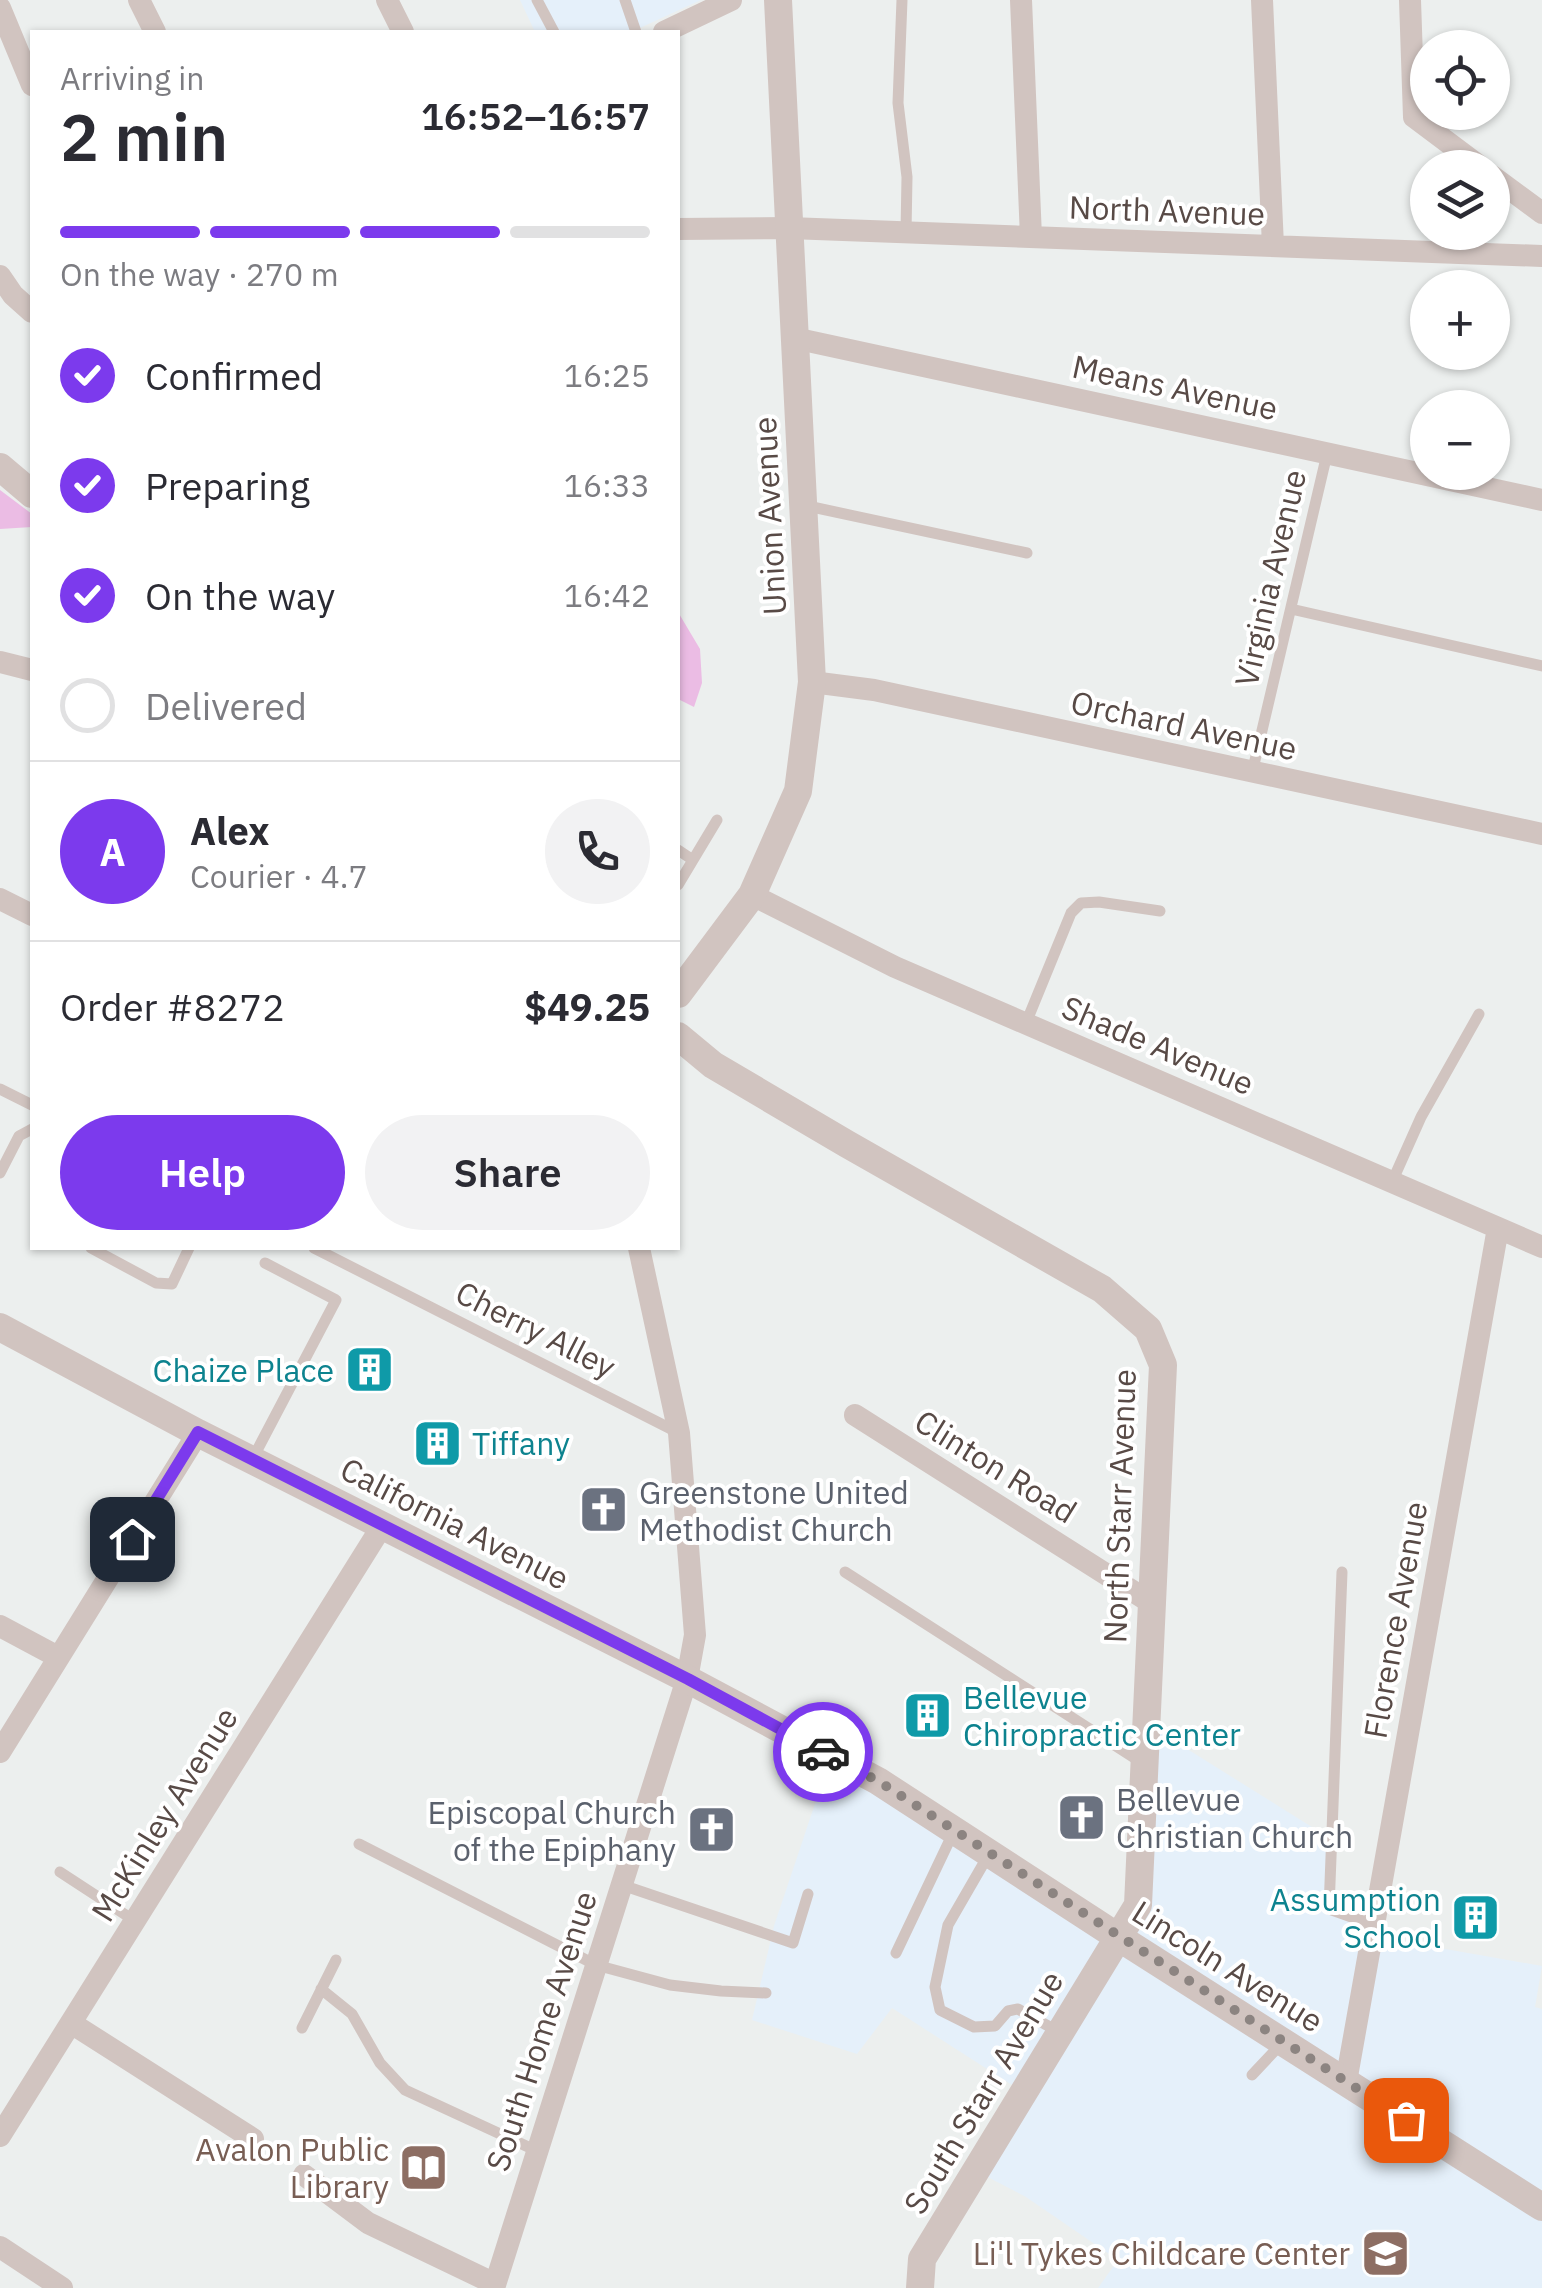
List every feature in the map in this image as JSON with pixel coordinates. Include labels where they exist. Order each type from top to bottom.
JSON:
[{"type":"street","points":[[139,0],[154,30]]},
{"type":"street","points":[[386,0],[402,30]]},
{"type":"street","points":[[668,30],[731,0]]},
{"type":"street","name":"Union Avenue","points":[[680,991],[752,895],[798,791],[812,682],[778,0]]},
{"type":"street","points":[[1021,0],[1031,237]]},
{"type":"street","points":[[1262,0],[1273,246]]},
{"type":"street","points":[[1410,0],[1414,116],[1458,150]]},
{"type":"street","points":[[0,8],[30,80]]},
{"type":"street","points":[[1510,189],[1542,213]]},
{"type":"street","name":"North Avenue","points":[[680,229],[789,228],[1542,256]]},
{"type":"street","points":[[0,276],[30,310]]},
{"type":"street","name":"Means Avenue","points":[[794,338],[1542,500]]},
{"type":"street","points":[[0,467],[30,492]]},
{"type":"street","points":[[0,662],[30,670]]},
{"type":"street","name":"Orchard Avenue","points":[[812,682],[874,690],[1542,834]]},
{"type":"street","name":"Shade Avenue","points":[[752,895],[895,967],[1542,1247]]},
{"type":"street","points":[[0,899],[30,914]]},
{"type":"street","name":"North Starr Avenue","points":[[680,1038],[713,1066],[1102,1289],[1148,1329],[1162,1366],[1153,1604],[1138,1904],[1118,1938]]},
{"type":"street","name":"Florence Avenue","points":[[1346,2082],[1498,1228]]},
{"type":"street","name":"South Home Avenue","points":[[494,2286],[688,1679],[695,1635],[679,1433],[639,1250]]},
{"type":"street","name":"California Avenue","points":[[0,1328],[252,1460],[688,1679],[878,1781]]},
{"type":"street","name":"Clinton Road","points":[[854,1416],[1153,1604]]},
{"type":"street","points":[[0,1752],[198,1432]]},
{"type":"street","name":"McKinley Avenue","points":[[0,2136],[382,1526]]},
{"type":"street","points":[[0,1626],[58,1657]]},
{"type":"street","name":"Lincoln Avenue","points":[[878,1781],[1542,2207]]},
{"type":"street","name":"South Starr Avenue","points":[[920,2288],[922,2259],[1118,1938]]},
{"type":"street","points":[[71,2024],[253,2139]]},
{"type":"street","points":[[304,2174],[368,2222],[494,2286]]},
{"type":"street","points":[[0,2247],[62,2288]]},
{"type":"lane","points":[[537,0],[553,30]]},
{"type":"lane","points":[[626,0],[635,30]]},
{"type":"lane","points":[[902,0],[898,103],[907,177],[906,232]]},
{"type":"lane","name":"Virginia Avenue","points":[[1252,773],[1328,454]]},
{"type":"lane","points":[[803,505],[1027,553]]},
{"type":"lane","points":[[1291,609],[1542,666]]},
{"type":"lane","points":[[680,882],[717,820]]},
{"type":"lane","points":[[680,851],[693,860]]},
{"type":"lane","points":[[1026,1024],[1071,913],[1081,902],[1160,911]]},
{"type":"lane","points":[[1392,1182],[1421,1117],[1479,1014]]},
{"type":"lane","points":[[0,1088],[30,1104]]},
{"type":"lane","points":[[0,1173],[19,1136],[30,1130]]},
{"type":"lane","points":[[95,1250],[156,1283],[172,1284],[188,1250]]},
{"type":"lane","name":"Cherry Alley","points":[[318,1250],[679,1433]]},
{"type":"lane","points":[[252,1460],[336,1300],[265,1263]]},
{"type":"lane","points":[[845,1572],[1145,1764]]},
{"type":"lane","points":[[1342,1572],[1329,1909],[1374,1925]]},
{"type":"lane","points":[[896,1952],[954,1831]]},
{"type":"lane","points":[[359,1844],[596,1965],[670,1986],[766,1993]]},
{"type":"lane","points":[[990,1854],[948,1925],[934,1987],[940,2010],[974,2028],[995,2026],[1008,2011],[1018,2009],[1060,2032]]},
{"type":"lane","points":[[60,1872],[135,1921]]},
{"type":"lane","points":[[622,1886],[792,1943],[808,1894]]},
{"type":"lane","points":[[302,2028],[336,1960]]},
{"type":"lane","points":[[321,1989],[352,2014],[380,2064],[405,2090],[537,2152]]},
{"type":"lane","points":[[1252,2075],[1283,2042]]},
{"type":"shaded area","points":[[520,0],[701,0],[635,30],[534,30]]},
{"type":"shaded area","points":[[0,490],[30,512],[30,527],[0,529]]},
{"type":"shaded area","points":[[680,615],[700,649],[702,683],[694,707],[680,700]]},
{"type":"shaded area","points":[[1147,1730],[1160,1732],[1331,1839],[1329,1909],[1374,1925],[1372,1936],[1542,1966],[1535,2007],[1542,2009],[1542,2288],[1098,2288],[1118,2260],[1026,2197],[976,2171],[1023,2092],[892,2008],[857,2054],[752,2020],[774,1926],[831,1756],[1118,1937],[1138,1904]]},
{"type":"way so far","points":[[823,1752],[878,1781],[1406,2120]]},
{"type":"place","name":"Chaize Place","points":[[369,1370]]},
{"type":"place","name":"Tiffany","points":[[437,1443]]},
{"type":"place","name":"Greenstone United Methodist Church","points":[[604,1510]]},
{"type":"place","name":"Bellevue Chiropractic Center","points":[[928,1715]]},
{"type":"place","name":"Bellevue Christian Church","points":[[1081,1817]]},
{"type":"place","name":"Episcopal Church of the Epiphany","points":[[711,1830]]},
{"type":"place","name":"Assumption School","points":[[1476,1917]]},
{"type":"place","name":"Avalon Public Library","points":[[424,2167]]},
{"type":"place","name":"Li'l Tykes Childcare Center","points":[[1385,2253]]},
{"type":"route","points":[[132,1539],[198,1432],[688,1679],[823,1752]]}]
